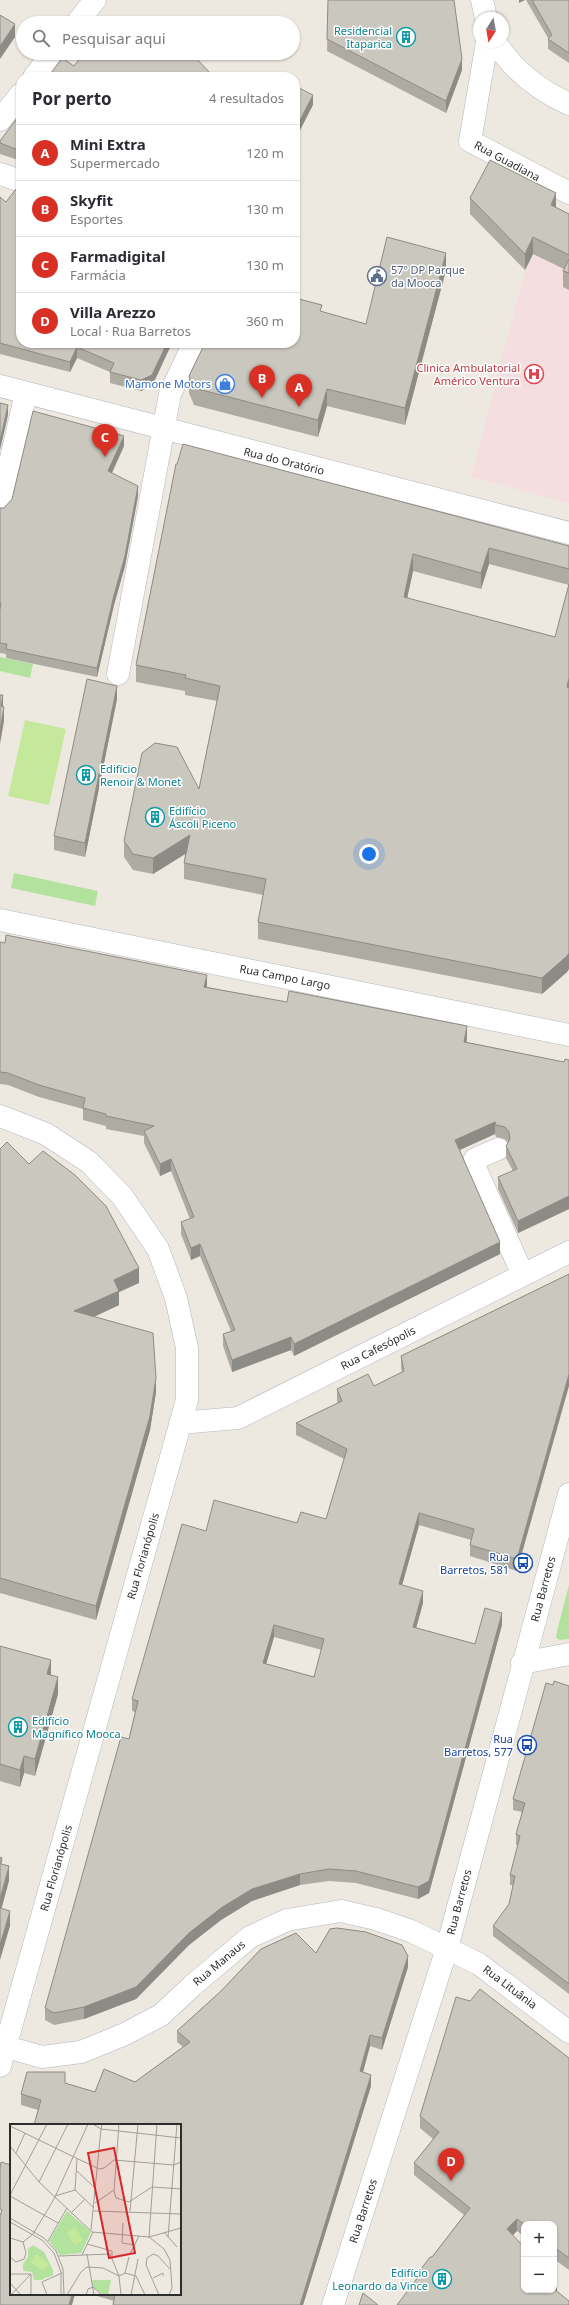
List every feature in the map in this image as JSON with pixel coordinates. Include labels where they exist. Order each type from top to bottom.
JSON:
[{"type":"street","points":[[83,16],[96,0]]},
{"type":"street","points":[[482,0],[485,12]]},
{"type":"street","name":"Rua Guadiana","points":[[486,48],[470,141],[569,193]]},
{"type":"street","points":[[500,48],[526,79],[547,94],[569,104]]},
{"type":"street","points":[[38,72],[47,60]]},
{"type":"street","points":[[0,120],[16,100]]},
{"type":"street","points":[[0,174],[16,179]]},
{"type":"street","points":[[118,674],[170,394],[192,348]]},
{"type":"street","name":"Rua do Oratório","points":[[0,386],[163,430],[569,533]]},
{"type":"street","points":[[0,506],[26,393]]},
{"type":"street","name":"Rua Campo Largo","points":[[0,920],[569,1035]]},
{"type":"street","name":"Rua Florianópolis","points":[[0,1116],[46,1134],[90,1162],[122,1196],[158,1249],[176,1298],[187,1348],[187,1400],[2,2052]]},
{"type":"street","points":[[498,1150],[475,1159],[473,1163],[523,1275]]},
{"type":"street","name":"Rua Cafesópolis","points":[[180,1423],[238,1418],[569,1252]]},
{"type":"street","name":"Rua Barretos","points":[[333,2305],[447,1948],[522,1663],[564,1534],[569,1494]]},
{"type":"street","points":[[522,1663],[569,1654]]},
{"type":"street","name":"Rua Manaus","points":[[2,2052],[42,2057],[81,2052],[125,2034],[161,2015],[192,1986],[250,1937],[287,1920],[341,1911],[376,1919],[400,1927],[447,1948]]},
{"type":"street","name":"Rua Lituânia","points":[[447,1948],[479,1964],[569,2032]]},
{"type":"shaded area","name":"Clinica Ambulatorial Américo Ventura","points":[[569,216],[569,503],[471,477],[525,270],[533,254]]},
{"type":"green space","points":[[0,657],[33,664],[30,678],[0,671]]},
{"type":"green space","points":[[25,720],[66,729],[49,805],[8,796]]},
{"type":"green space","points":[[14,873],[98,891],[95,906],[11,888]]},
{"type":"green space","points":[[569,1585],[569,1639],[560,1640],[556,1638],[557,1631]]},
{"type":"building","points":[[328,0],[454,0],[462,59],[446,101],[327,39]]},
{"type":"building","points":[[532,0],[569,0],[569,53],[548,39],[552,35]]},
{"type":"building","points":[[0,15],[15,24],[0,46]]},
{"type":"building","points":[[61,60],[65,60],[74,66],[79,60],[198,60],[209,72],[52,72]]},
{"type":"building","points":[[300,88],[313,95],[300,120]]},
{"type":"building","points":[[16,120],[16,149],[0,143]]},
{"type":"building","points":[[490,160],[556,193],[551,205],[569,214],[569,255],[533,237],[525,254],[470,198]]},
{"type":"building","points":[[16,189],[16,347],[0,343],[0,197],[6,202]]},
{"type":"building","points":[[387,237],[446,253],[405,408],[327,389],[318,420],[194,388],[189,376],[203,348],[300,348],[300,299],[322,305],[320,311],[366,324]]},
{"type":"building","points":[[569,259],[569,273],[563,271]]},
{"type":"building","points":[[18,348],[77,348],[70,362]]},
{"type":"building","points":[[79,348],[165,348],[152,375],[141,380],[110,372],[114,363]]},
{"type":"building","points":[[0,403],[8,405],[0,441]]},
{"type":"building","points":[[33,411],[124,436],[108,471],[138,486],[125,556],[114,595],[97,668],[6,649],[7,644],[0,643],[0,508],[4,508],[12,499]]},
{"type":"building","points":[[183,444],[569,546],[569,569],[489,548],[481,573],[413,554],[404,597],[555,637],[569,584],[569,678],[567,687],[569,688],[569,953],[542,978],[258,922],[266,879],[184,863],[190,835],[153,858],[133,854],[124,841],[142,753],[155,743],[177,747],[199,789],[220,686],[185,678],[186,675],[136,665],[176,464]]},
{"type":"building","name":"Edifício Renoir & Monet","points":[[87,679],[117,686],[85,843],[54,836]]},
{"type":"building","points":[[0,695],[3,695],[1,706],[4,707],[0,730]]},
{"type":"building","points":[[6,935],[207,975],[204,987],[287,1002],[289,991],[467,1026],[464,1042],[564,1062],[565,1059],[569,1060],[569,1196],[518,1221],[498,1177],[517,1169],[506,1146],[510,1139],[509,1132],[505,1127],[496,1125],[495,1122],[455,1140],[500,1242],[294,1344],[291,1337],[232,1360],[223,1334],[235,1330],[200,1244],[191,1248],[181,1222],[194,1217],[171,1159],[160,1164],[144,1131],[154,1126],[106,1116],[106,1114],[83,1108],[85,1098],[39,1085],[8,1073],[0,1072],[0,942],[5,943]]},
{"type":"building","points":[[7,1142],[29,1164],[43,1151],[75,1175],[106,1206],[139,1268],[114,1280],[119,1291],[74,1311],[153,1333],[156,1378],[150,1416],[96,1606],[0,1578],[0,1149]]},
{"type":"building","points":[[569,1274],[569,1374],[517,1559],[470,1545],[474,1529],[419,1513],[399,1584],[423,1591],[413,1627],[475,1644],[485,1608],[502,1613],[429,1881],[418,1887],[356,1871],[329,1869],[300,1874],[252,1889],[221,1908],[189,1933],[136,1987],[84,2007],[54,2013],[45,2008],[121,1737],[129,1739],[138,1701],[132,1699],[182,1524],[206,1531],[214,1500],[297,1523],[301,1512],[326,1519],[347,1449],[296,1423],[342,1401],[337,1389],[368,1374],[374,1386],[404,1371],[401,1356]],"holes":[[[274,1625],[324,1639],[314,1677],[263,1663]]]},
{"type":"building","name":"Edifício Magnífico Mooca","points":[[0,1646],[51,1660],[47,1674],[58,1677],[35,1759],[24,1756],[20,1770],[0,1764]]},
{"type":"building","points":[[554,1681],[569,1686],[569,1984],[493,1926],[509,1904],[515,1876],[510,1875],[520,1836],[516,1834],[525,1803],[513,1799],[546,1683],[553,1685]]},
{"type":"building","points":[[0,1857],[2,1858],[1,1864],[9,1866],[0,1899]]},
{"type":"building","points":[[0,1908],[10,1911],[0,1945]]},
{"type":"building","points":[[337,1928],[366,1932],[402,1945],[408,1956],[382,2038],[370,2035],[360,2071],[371,2075],[300,2305],[113,2305],[115,2295],[181,2295],[181,2124],[34,2124],[41,2100],[21,2094],[27,2072],[65,2072],[65,2083],[95,2092],[104,2069],[135,2082],[190,2042],[177,2031],[221,1991],[261,1949],[296,1933],[316,1953],[330,1929]]},
{"type":"building","points":[[480,1989],[569,2058],[569,2258],[557,2249],[557,2221],[521,2222],[517,2219],[507,2229],[521,2244],[521,2293],[557,2293],[557,2291],[569,2301],[569,2305],[397,2305],[421,2273],[421,2269],[430,2257],[432,2257],[470,2208],[414,2163],[439,2132],[420,2116],[456,1997],[470,2001]]},
{"type":"building","points":[[1,2162],[10,2165],[10,2295],[72,2295],[69,2305],[0,2305],[0,2216],[2,2210],[0,2209]]},
{"type":"building","points":[[363,2293],[378,2305],[359,2305]]},
{"type":"place","name":"Residencial Itaparica","points":[[406,37]]},
{"type":"place","name":"57º DP Parque da Mooca","points":[[377,276]]},
{"type":"place","name":"Clinica Ambulatorial Américo Ventura","points":[[534,374]]},
{"type":"place","name":"Mamone Motors","points":[[225,384]]},
{"type":"place","name":"Skyfit","points":[[262,398]]},
{"type":"place","name":"Mini Extra","points":[[299,407]]},
{"type":"place","name":"Farmadigital","points":[[105,457]]},
{"type":"place","name":"Edifício Renoir & Monet","points":[[86,775]]},
{"type":"place","name":"Edifício Áscoli Piceno","points":[[155,817]]},
{"type":"place","name":"Rua Barretos, 581","points":[[523,1563]]},
{"type":"place","name":"Edifício Magnífico Mooca","points":[[18,1727]]},
{"type":"place","name":"Rua Barretos, 577","points":[[527,1745]]},
{"type":"place","name":"Villa Arezzo","points":[[451,2181]]},
{"type":"place","name":"Edifício Leonardo da Vince","points":[[442,2279]]}]
